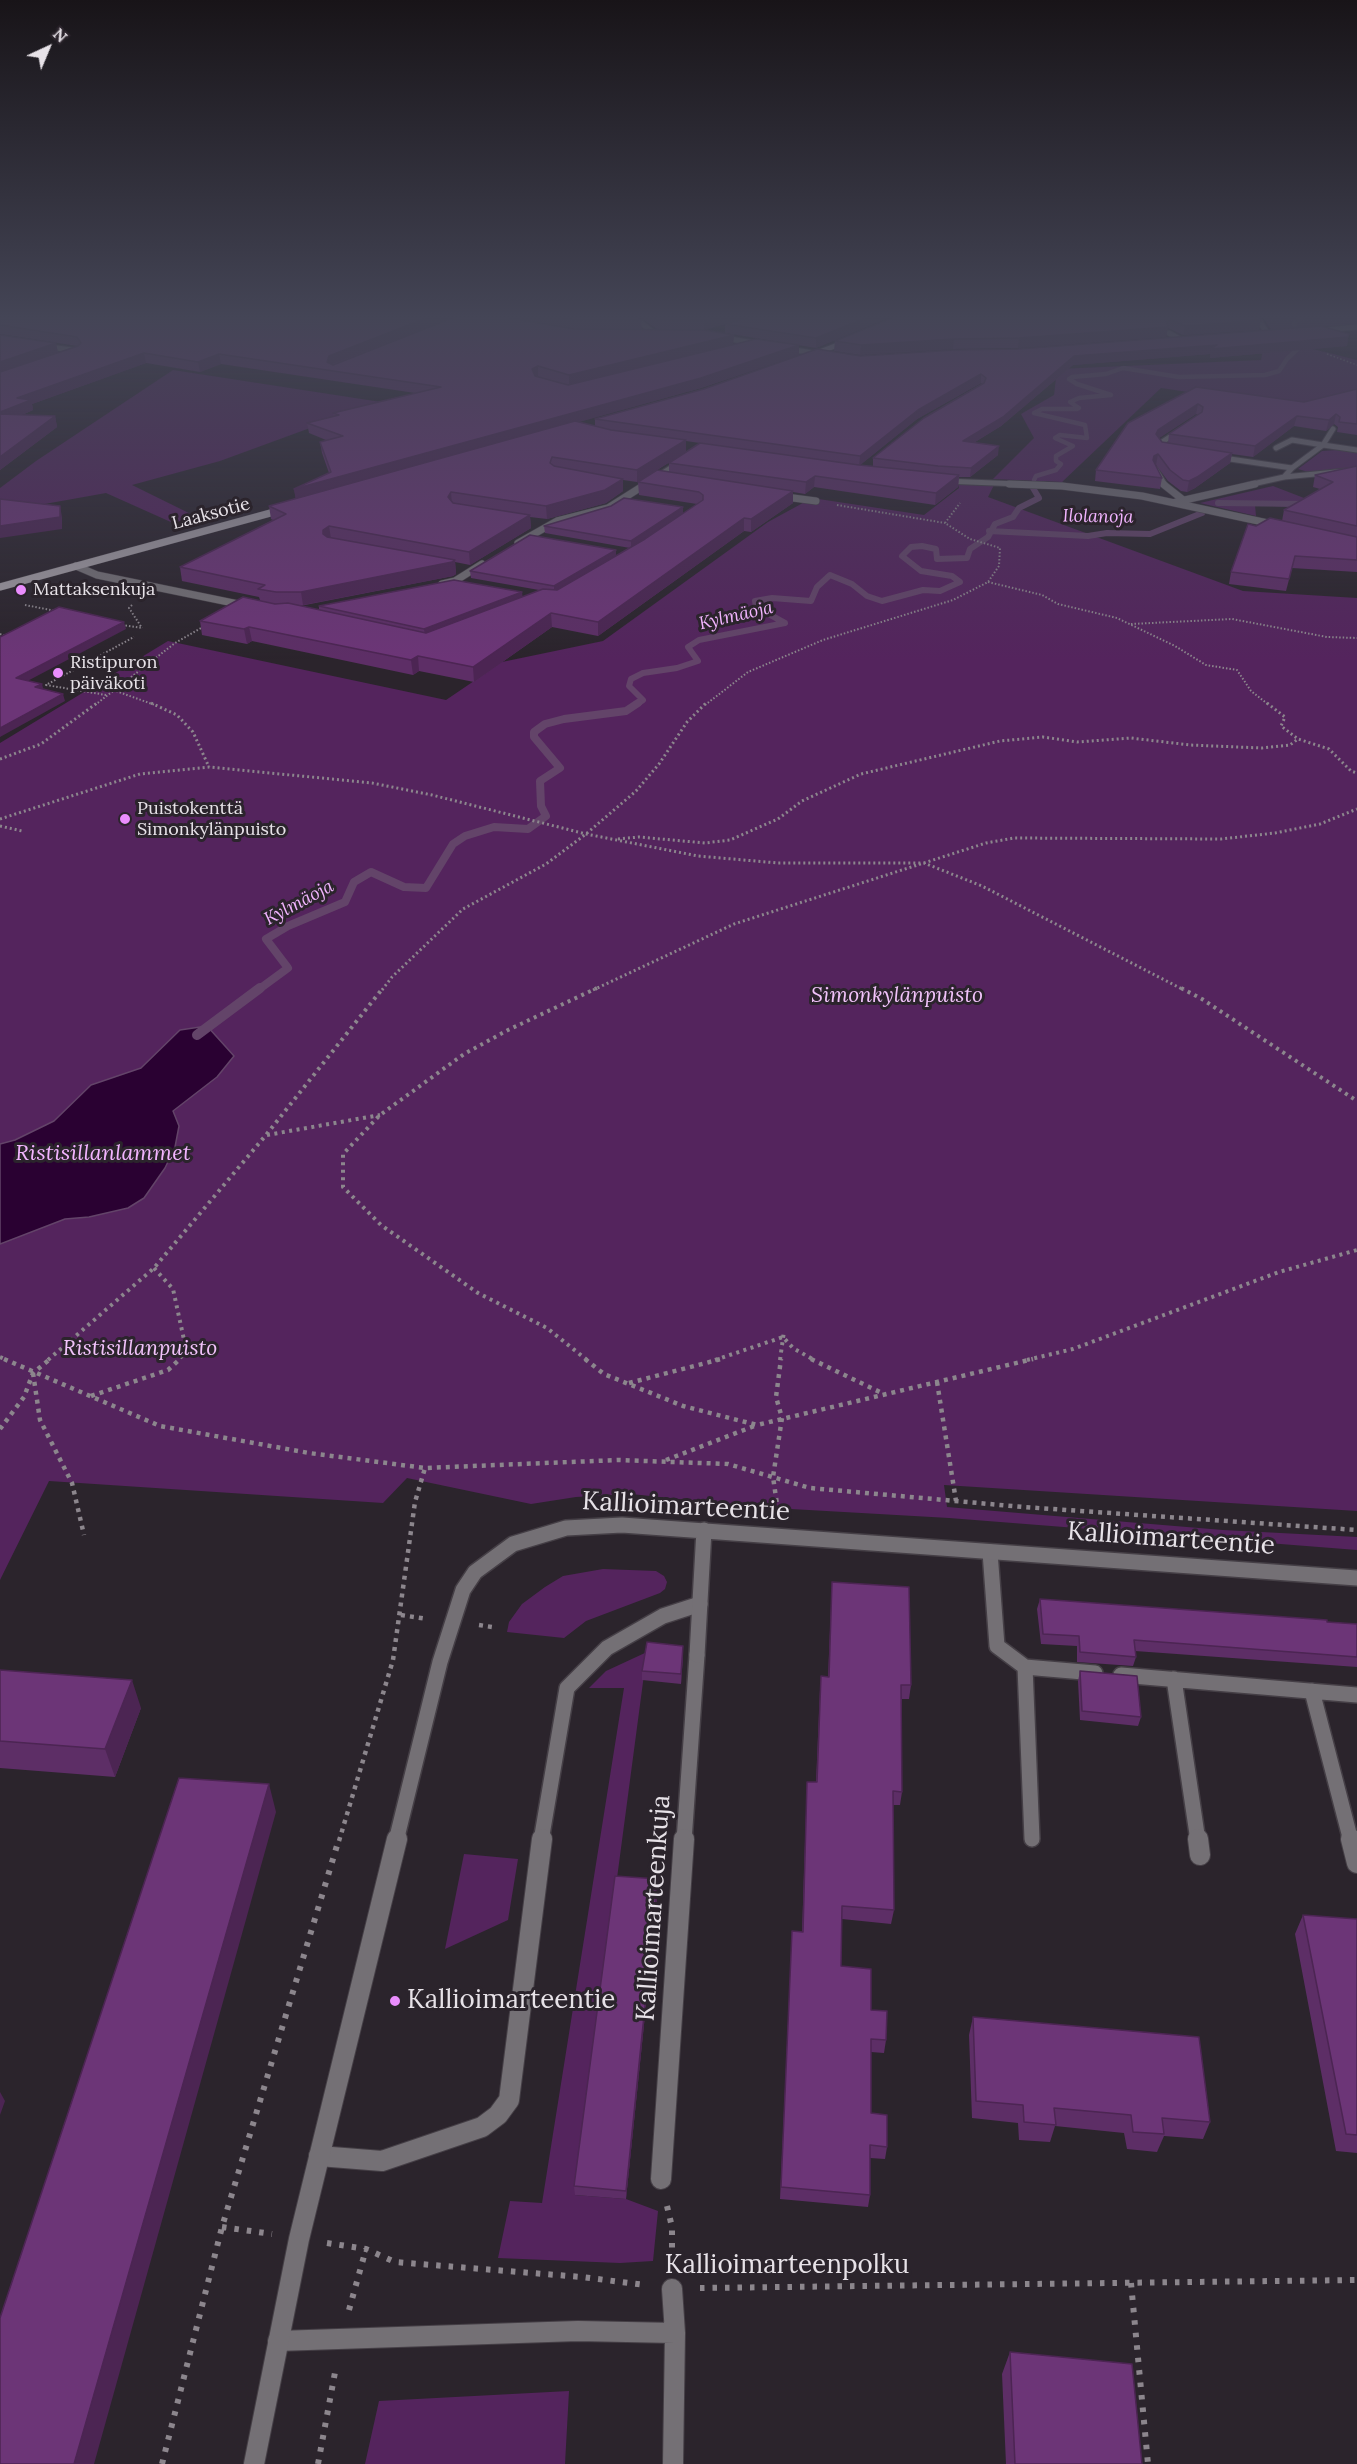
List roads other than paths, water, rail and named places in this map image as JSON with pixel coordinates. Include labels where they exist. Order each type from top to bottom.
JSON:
[{"type":"main road","name":"Laaksotie","points":[[0,587],[291,507]]},
{"type":"street","points":[[1182,430],[1159,444],[1161,448],[1182,452]]},
{"type":"street","points":[[1284,477],[1292,468],[1323,445],[1332,430]]},
{"type":"street","points":[[1276,448],[1292,440],[1357,450]]},
{"type":"street","points":[[510,548],[547,525],[608,508],[691,455]]},
{"type":"street","points":[[1204,455],[1292,468]]},
{"type":"street","points":[[1156,470],[1164,484],[1182,499]]},
{"type":"street","points":[[1175,502],[1284,477],[1357,470]]},
{"type":"street","points":[[656,477],[667,478]]},
{"type":"street","points":[[937,481],[1062,486],[1175,502],[1289,528]]},
{"type":"street","points":[[626,486],[638,488]]},
{"type":"street","points":[[770,494],[816,501]]},
{"type":"street","points":[[622,498],[633,500]]},
{"type":"street","points":[[536,523],[547,525]]},
{"type":"street","points":[[529,536],[540,538]]},
{"type":"street","points":[[432,586],[455,581],[490,560]]},
{"type":"street","points":[[76,566],[97,575],[255,607]]},
{"type":"street","points":[[461,569],[471,571]]},
{"type":"street","points":[[455,581],[466,583]]},
{"type":"street","name":"Kallioimarteentie","points":[[254,2464],[318,2156],[440,1662],[463,1590],[475,1572],[513,1544],[566,1528],[622,1525],[1357,1578]]},
{"type":"street","name":"Kallioimarteenkuja","points":[[661,2179],[705,1530]]},
{"type":"street","points":[[990,1552],[997,1646],[1025,1667],[1357,1695]]},
{"type":"street","points":[[318,2156],[382,2161],[482,2127],[498,2115],[509,2100],[541,1843],[567,1688],[607,1648],[663,1616],[700,1604]]},
{"type":"street","points":[[1025,1667],[1032,1839]]},
{"type":"street","points":[[1174,1679],[1200,1855]]},
{"type":"street","points":[[1312,1691],[1357,1863]]},
{"type":"street","points":[[672,2289],[675,2333],[673,2464]]},
{"type":"street","points":[[278,2340],[578,2331],[675,2333]]},
{"type":"water","name":"Ristisillanlammet","points":[[207,1026],[234,1056],[217,1077],[173,1111],[179,1126],[175,1147],[165,1168],[144,1198],[128,1208],[89,1217],[65,1219],[0,1244],[0,1144],[15,1140],[54,1121],[91,1085],[141,1068],[180,1030]]},
{"type":"waterway","name":"Kylmäoja","points":[[1034,480],[1036,476],[1056,470],[1061,464],[1056,461],[1056,456],[1073,446],[1055,438],[1060,435],[1087,438],[1086,430]]},
{"type":"waterway","name":"Kylmäoja","points":[[991,531],[995,524],[1013,517],[1019,508],[1039,498],[1033,488]]},
{"type":"waterway","name":"Ilolanoja","points":[[1218,503],[1309,504]]},
{"type":"waterway","name":"Ilolanoja","points":[[991,531],[1088,536],[1107,533],[1150,534],[1202,513]]},
{"type":"waterway","name":"Kylmäoja","points":[[636,705],[643,700],[629,686],[631,679],[643,673],[677,668],[698,661],[688,647],[699,640],[785,623],[756,607],[755,601],[772,598],[811,601],[817,587],[830,575],[852,584],[867,596],[882,601],[923,590],[940,591],[960,582],[952,576],[921,571],[902,556],[911,547],[922,546],[936,549],[937,559],[967,558],[970,549],[988,537],[991,531]]},
{"type":"waterway","name":"Kylmäoja","points":[[258,990],[288,968],[266,939],[288,926],[345,902],[354,882],[371,872],[404,887],[426,888],[453,844],[465,836],[494,827],[528,829],[546,816],[541,806],[540,781],[560,768],[534,737],[534,732],[545,724],[564,719],[626,711],[638,703]]},
{"type":"waterway","name":"Kylmäoja","points":[[197,1035],[260,988]]},
{"type":"place","name":"Mattaksenkuja","points":[[21,590]]},
{"type":"place","name":"Ristipuron päiväkoti","points":[[58,673]]},
{"type":"place","name":"Puistokenttä Simonkylänpuisto","points":[[125,819]]},
{"type":"place","name":"Kallioimarteentie","points":[[395,2001]]},
{"type":"park label","name":"Simonkylänpuisto","points":[[897,996]]},
{"type":"park label","name":"Ristisillanpuisto","points":[[140,1349]]}]
